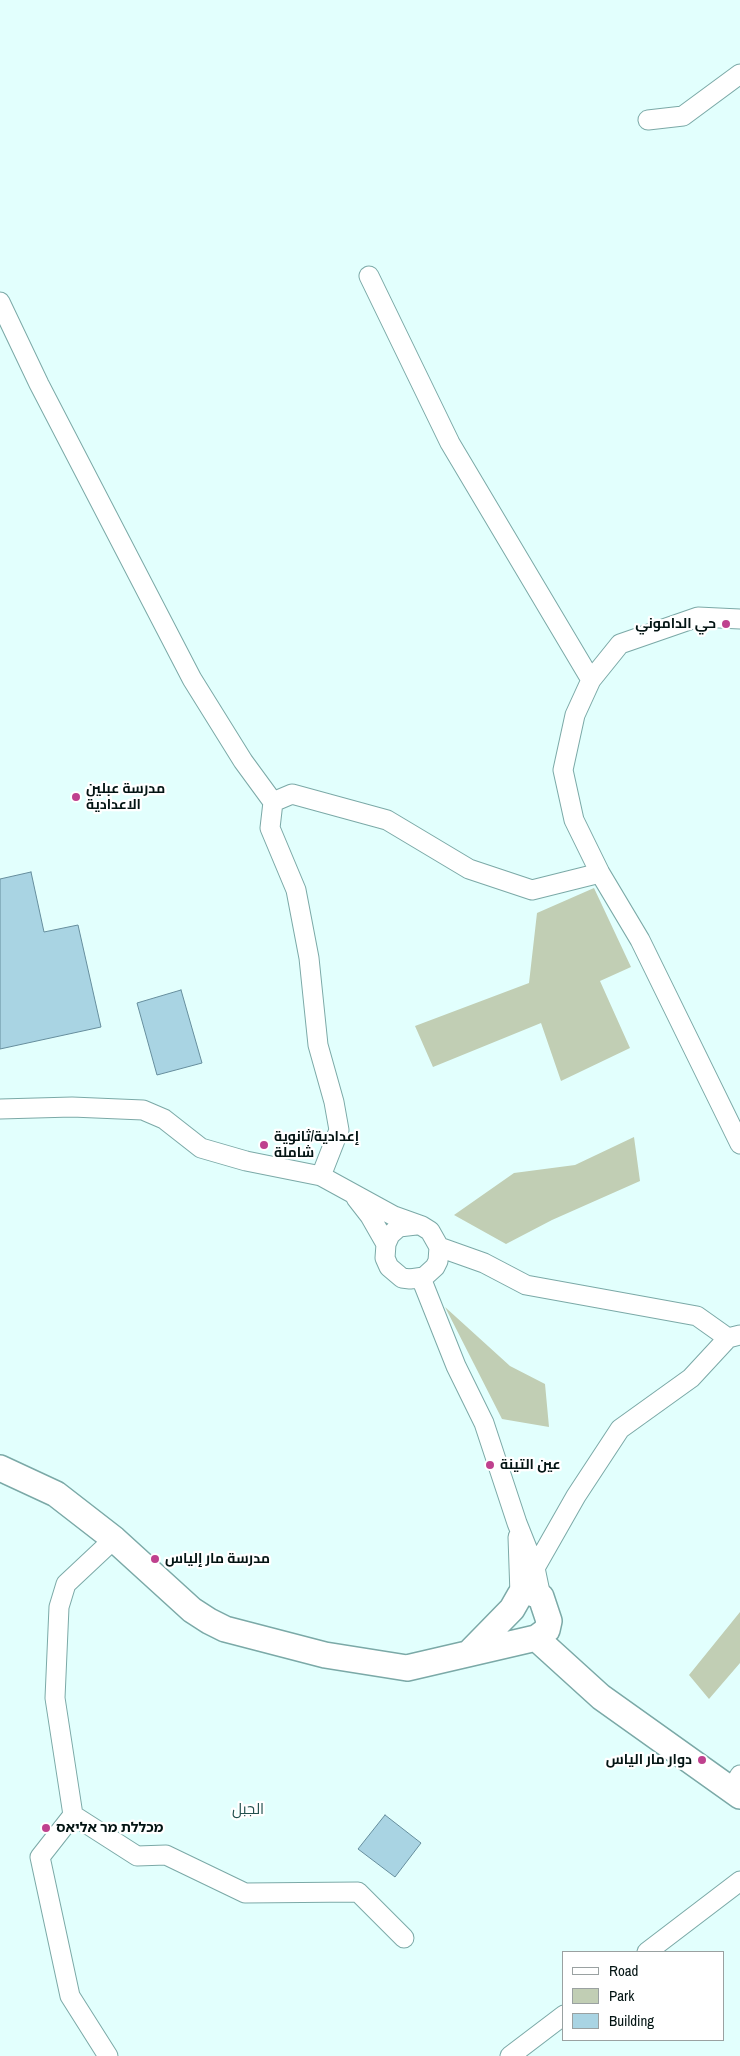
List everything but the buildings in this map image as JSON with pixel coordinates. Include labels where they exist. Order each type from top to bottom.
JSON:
[{"type":"main road","points":[[0,1468],[56,1494],[114,1539],[192,1610],[225,1629],[325,1655],[408,1668],[469,1653],[538,1632]]},
{"type":"main road","points":[[469,1653],[524,1600],[538,1632],[571,1671],[601,1697],[737,1787]]},
{"type":"street","points":[[648,120],[683,116],[740,74]]},
{"type":"street","points":[[369,276],[450,443],[591,680]]},
{"type":"street","points":[[0,302],[8,340],[192,679],[243,761],[273,802],[270,828],[296,890],[309,958],[318,1045],[334,1102],[339,1130],[322,1176]]},
{"type":"street","points":[[740,619],[698,617],[620,644],[591,680],[575,715],[563,770],[574,820],[600,873],[640,940],[740,1144]]},
{"type":"street","points":[[273,802],[292,794],[386,820],[469,869],[532,890],[600,873]]},
{"type":"street","points":[[0,1109],[72,1107],[143,1110],[164,1120],[201,1148],[246,1160],[322,1176],[394,1216],[416,1225],[430,1231],[439,1247],[435,1267],[420,1278],[410,1279],[394,1272],[385,1258],[386,1244],[390,1235],[399,1227],[416,1225]]},
{"type":"street","points":[[352,1193],[370,1216],[386,1244]]},
{"type":"street","points":[[439,1247],[484,1263],[526,1285],[696,1316],[734,1336],[691,1378],[620,1429],[576,1496],[535,1568],[524,1600]]},
{"type":"street","points":[[420,1278],[456,1366],[484,1423],[517,1524],[535,1568]]},
{"type":"street","points":[[517,1524],[524,1600]]},
{"type":"street","points":[[108,2056],[70,1996],[40,1857],[73,1815],[55,1698],[59,1607],[66,1584],[114,1539]]},
{"type":"street","points":[[73,1815],[137,1856],[166,1855],[245,1894],[358,1892],[404,1938]]},
{"type":"street","points":[[648,1951],[740,1881]]},
{"type":"street","points":[[510,2056],[562,2017]]},
{"type":"green space","points":[[594,888],[631,967],[600,981],[630,1048],[561,1081],[541,1023],[433,1067],[415,1026],[529,983],[537,913]]},
{"type":"green space","points":[[634,1137],[640,1181],[552,1220],[506,1244],[454,1215],[514,1173],[575,1165]]},
{"type":"green space","points":[[445,1307],[510,1366],[545,1384],[549,1427],[502,1419]]},
{"type":"green space","points":[[740,1612],[740,1663],[709,1699],[689,1675]]},
{"type":"place","name":"حي الداموني","points":[[726,624]]},
{"type":"place","name":"مدرسة عبلين الاعدادية","points":[[76,797]]},
{"type":"place","name":"إعدادية/ثانوية شاملة","points":[[264,1145]]},
{"type":"place","name":"عين التينة","points":[[490,1465]]},
{"type":"place","name":"مدرسة مار إلياس","points":[[155,1559]]},
{"type":"place","name":"دوار مار الياس","points":[[702,1760]]},
{"type":"place","name":"מכללת מר אליאס","points":[[46,1828]]},
{"type":"district","name":"الجبل","points":[[248,1810]]}]
